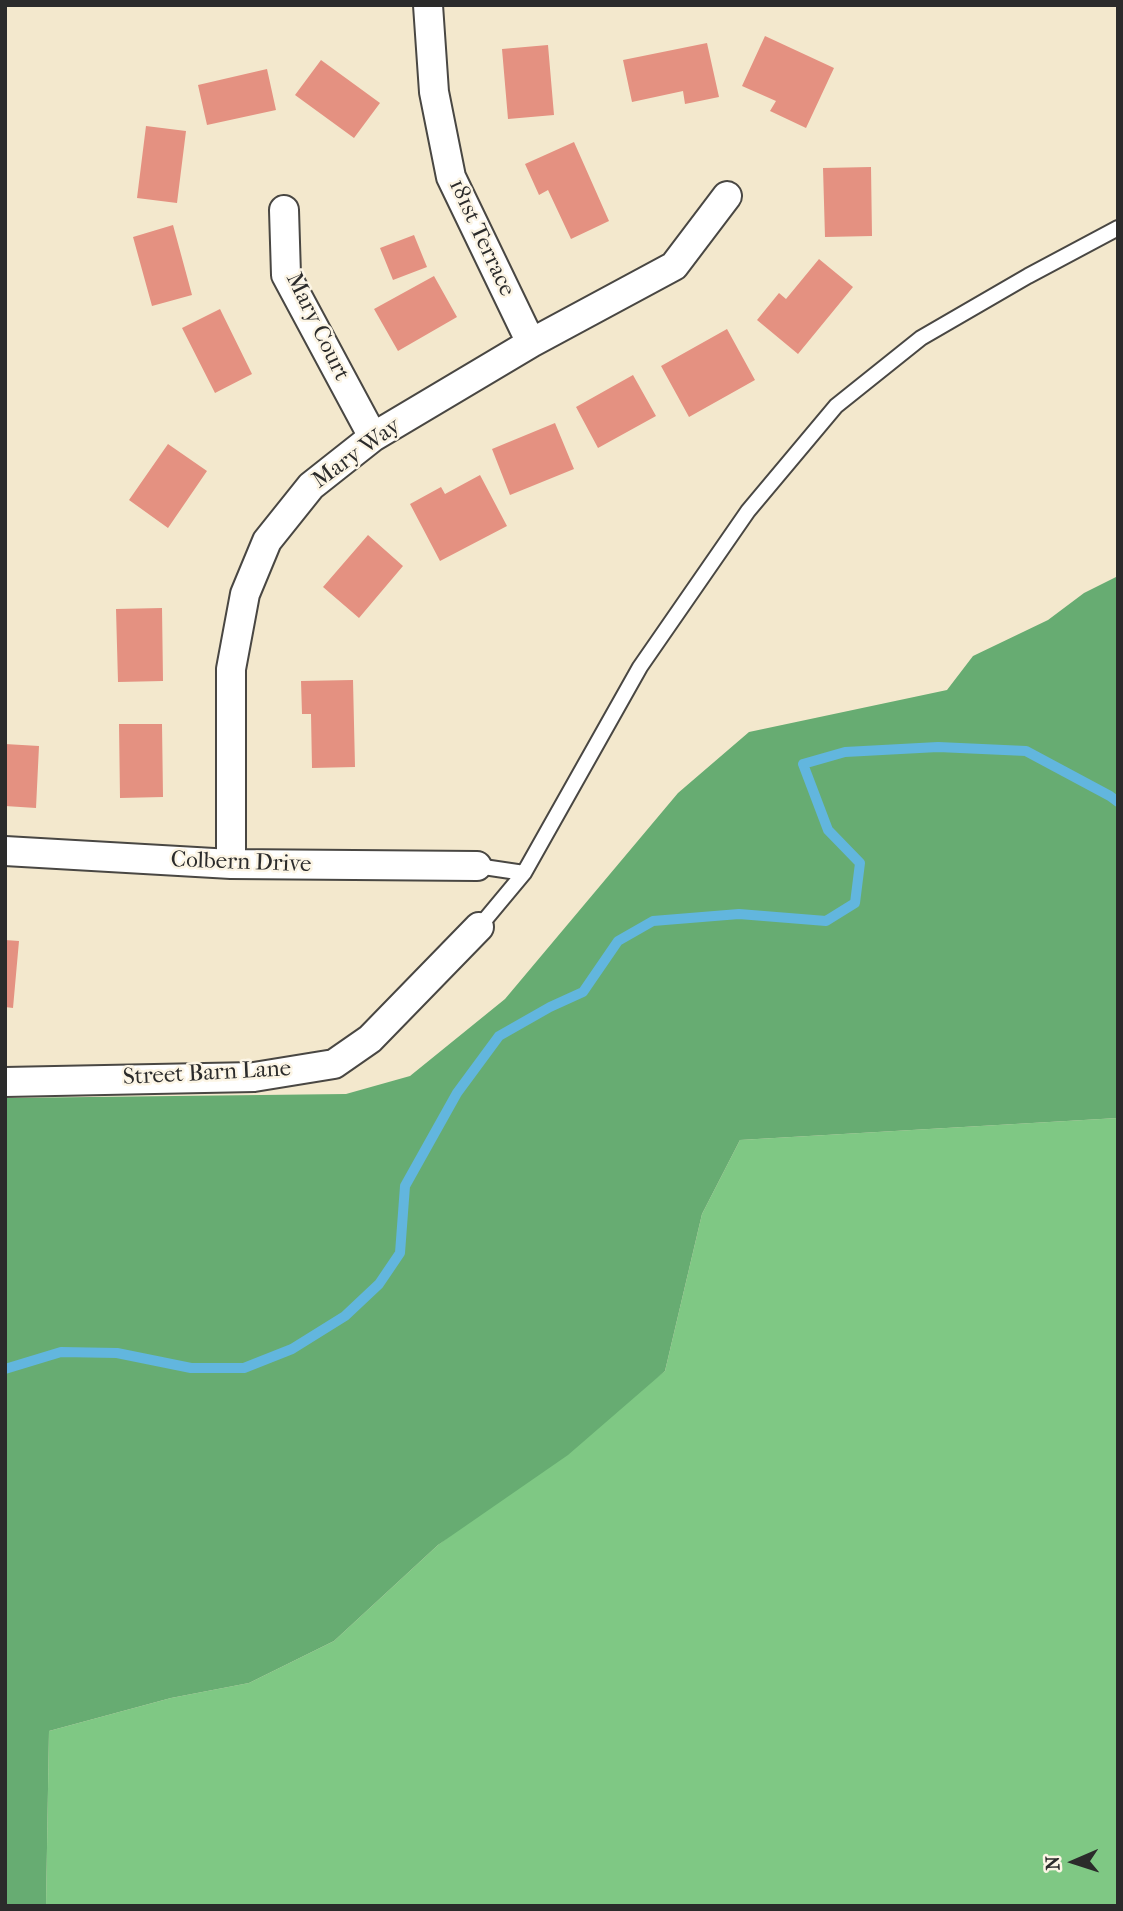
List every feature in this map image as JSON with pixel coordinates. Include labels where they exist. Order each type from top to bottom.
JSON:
[{"type":"street","name":"181st Terrace","points":[[428,5],[434,92],[451,177],[531,343]]},
{"type":"street","name":"Mary Way","points":[[231,864],[231,669],[245,594],[267,541],[311,486],[373,437],[531,343],[674,266],[727,196]]},
{"type":"street","name":"Mary Court","points":[[284,209],[286,275],[373,437]]},
{"type":"street","name":"Colbern Drive","points":[[5,851],[231,864],[477,866]]},
{"type":"street","name":"Street Barn Lane","points":[[5,1082],[254,1077],[334,1064],[370,1040],[479,928]]},
{"type":"lane","points":[[479,928],[524,873],[640,667],[748,511],[836,407],[921,338],[1118,228]]},
{"type":"lane","points":[[477,866],[524,873]]},
{"type":"green space","points":[[1118,576],[1118,1118],[740,1140],[702,1214],[665,1371],[568,1455],[438,1545],[334,1641],[249,1683],[171,1698],[49,1731],[46,1906],[5,1906],[5,1098],[346,1094],[410,1076],[505,999],[678,793],[749,732],[947,690],[973,656],[1048,620],[1084,593]]},
{"type":"green space","points":[[1118,1118],[1118,1906],[46,1906],[49,1731],[171,1698],[249,1683],[334,1641],[438,1545],[665,1371],[702,1214],[740,1140]]},
{"type":"building","points":[[765,36],[834,68],[806,128],[770,111],[776,101],[742,86]]},
{"type":"building","points":[[707,43],[719,97],[685,104],[683,91],[632,102],[623,60]]},
{"type":"building","points":[[548,45],[554,115],[508,119],[502,49]]},
{"type":"building","points":[[321,60],[380,103],[354,138],[295,95]]},
{"type":"building","points":[[267,69],[276,110],[207,125],[198,85]]},
{"type":"building","points":[[146,126],[186,131],[177,203],[137,198]]},
{"type":"building","points":[[574,142],[609,221],[571,239],[548,190],[539,195],[525,164]]},
{"type":"building","points":[[871,167],[872,236],[825,237],[823,168]]},
{"type":"building","points":[[173,225],[192,295],[152,306],[133,237]]},
{"type":"building","points":[[414,235],[427,267],[393,280],[380,248]]},
{"type":"building","points":[[819,259],[853,287],[798,354],[757,320],[779,293],[786,299]]},
{"type":"building","points":[[434,276],[457,317],[398,351],[374,309]]},
{"type":"building","points":[[220,309],[252,374],[215,393],[182,328]]},
{"type":"building","points":[[727,329],[755,380],[689,417],[661,366]]},
{"type":"building","points":[[633,375],[656,416],[598,448],[576,407]]},
{"type":"building","points":[[555,423],[574,469],[510,495],[492,449]]},
{"type":"building","points":[[168,444],[207,471],[168,528],[129,500]]},
{"type":"building","points":[[480,475],[507,526],[440,561],[410,504],[441,487],[445,494]]},
{"type":"building","points":[[368,535],[403,566],[359,618],[323,587]]},
{"type":"building","points":[[162,608],[163,681],[118,682],[116,609]]},
{"type":"building","points":[[353,680],[355,767],[312,768],[311,714],[302,714],[301,681]]},
{"type":"building","points":[[119,724],[162,724],[163,797],[120,798]]},
{"type":"building","points":[[5,744],[39,746],[36,808],[5,806]]},
{"type":"building","points":[[5,940],[19,941],[13,1008],[5,1007]]},
{"type":"waterway","points":[[5,1369],[61,1352],[117,1353],[191,1368],[244,1368],[292,1349],[345,1316],[379,1284],[400,1253],[405,1186],[457,1093],[499,1036],[583,992],[618,941],[653,921],[739,914],[826,921],[855,903],[860,863],[828,830],[803,764],[845,752],[938,747],[1026,751],[1118,802]]}]
